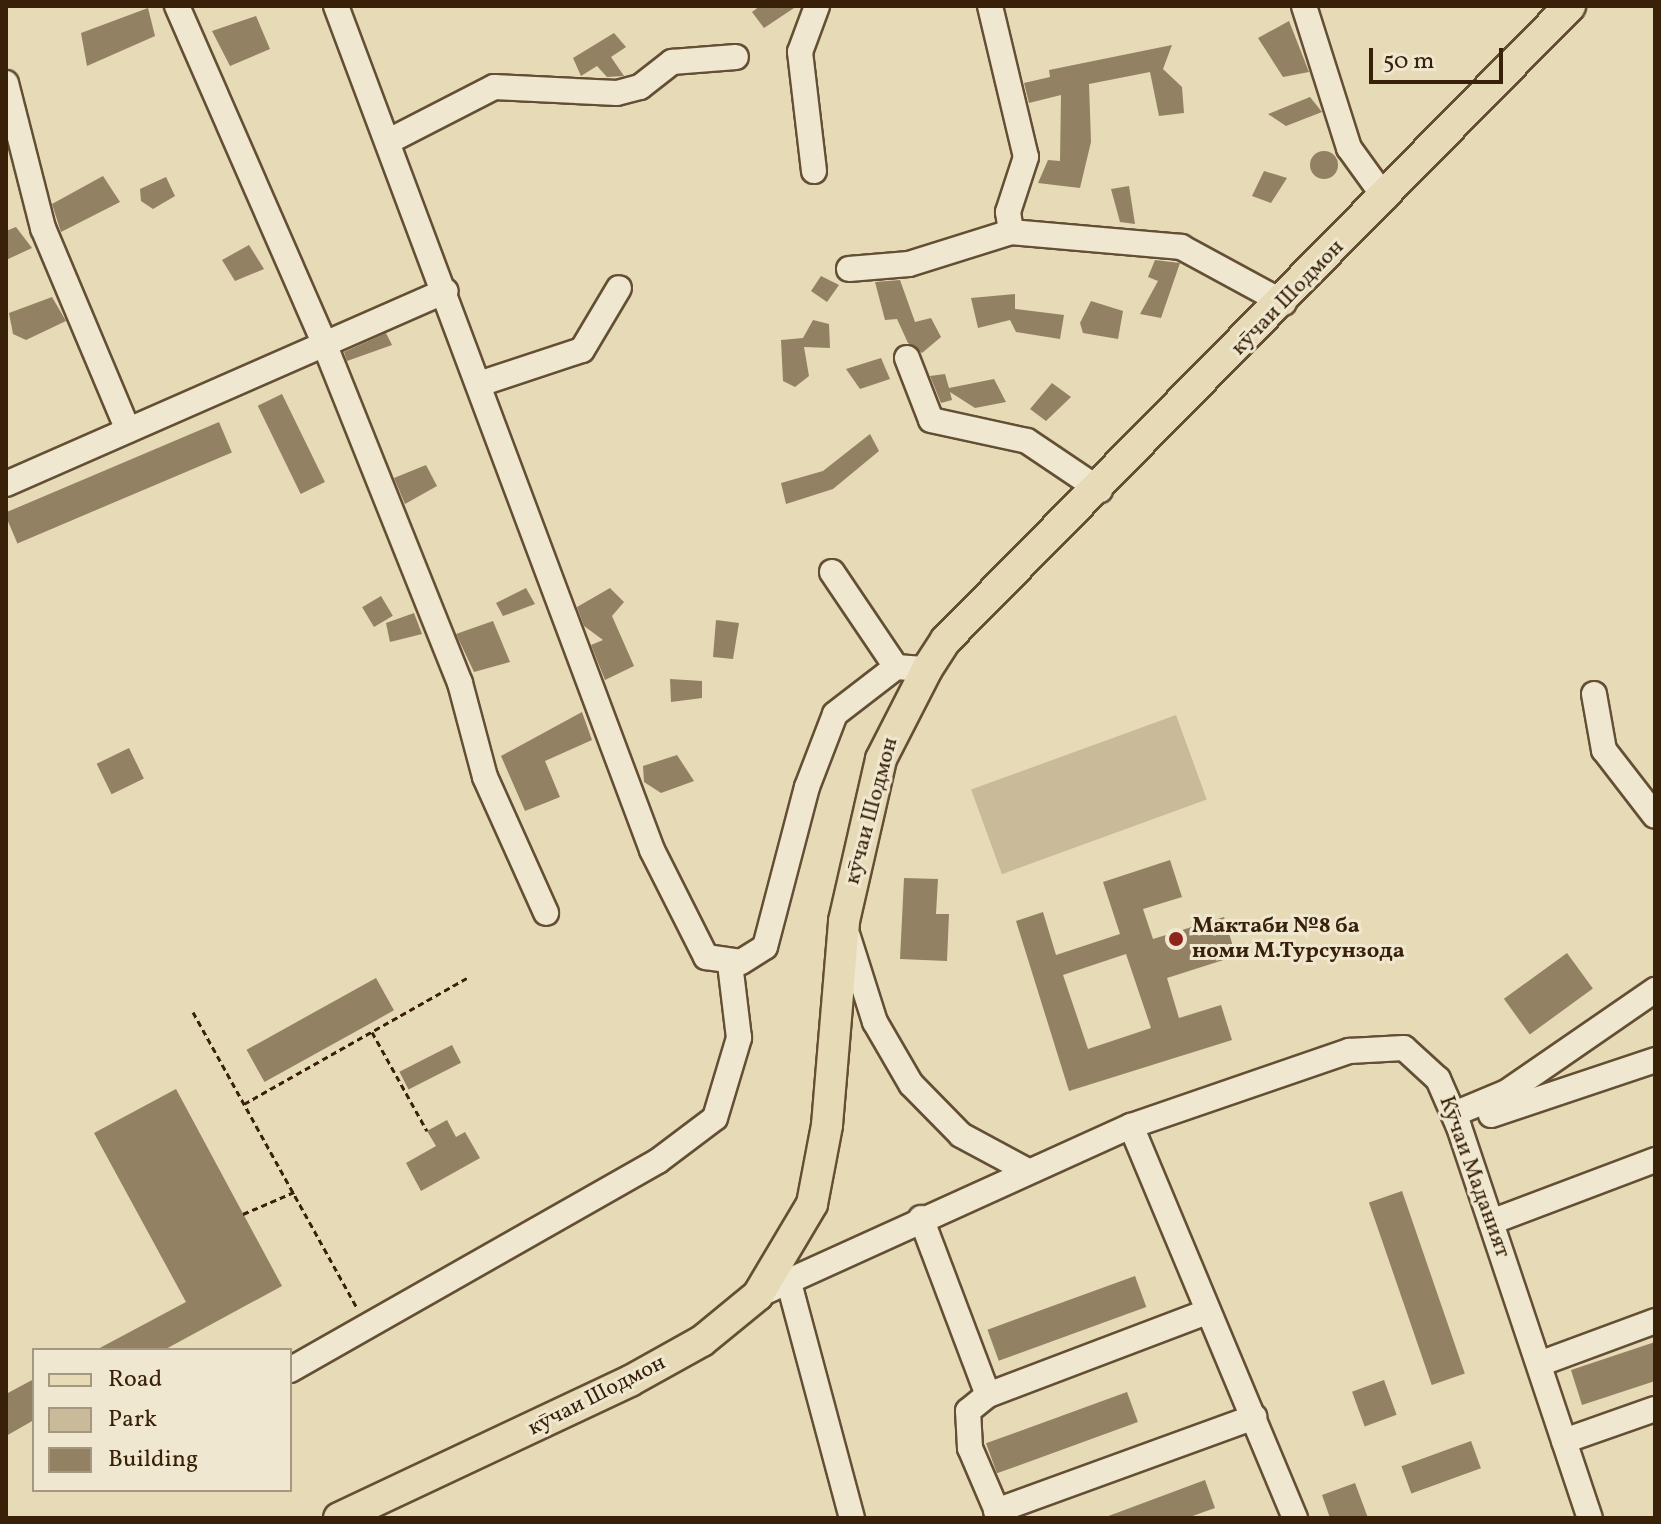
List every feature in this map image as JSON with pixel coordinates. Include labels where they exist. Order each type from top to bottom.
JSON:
[{"type":"main road","name":"кӯчаи Шодмон","points":[[339,1518],[630,1381],[702,1341],[758,1295],[797,1234],[820,1171],[844,921],[881,759],[927,669],[946,640],[1100,490],[1570,6]]},
{"type":"street","points":[[177,6],[324,343],[460,683],[485,777],[546,913]]},
{"type":"street","points":[[336,6],[391,140],[652,850],[702,954],[730,964],[765,947],[823,734],[853,696],[896,667],[927,669]]},
{"type":"street","points":[[814,171],[800,52],[817,6]]},
{"type":"street","points":[[990,6],[1026,157],[1008,212],[1011,232]]},
{"type":"street","points":[[1304,6],[1349,148],[1385,198]]},
{"type":"street","points":[[391,140],[494,87],[617,93],[640,87],[672,62],[736,57]]},
{"type":"street","points":[[6,83],[43,228],[128,430]]},
{"type":"street","points":[[849,269],[909,264],[1011,232],[1181,247],[1284,303]]},
{"type":"street","points":[[479,384],[582,350],[619,288]]},
{"type":"street","points":[[6,484],[445,291]]},
{"type":"street","points":[[907,358],[931,420],[1027,441],[1100,490]]},
{"type":"street","points":[[832,572],[896,667]]},
{"type":"street","points":[[1594,694],[1604,750],[1655,816]]},
{"type":"street","points":[[844,921],[875,1022],[911,1084],[961,1135],[1026,1170]]},
{"type":"street","points":[[292,1369],[658,1161],[715,1118],[739,1038],[730,964]]},
{"type":"street","points":[[1456,1120],[1507,1092],[1655,990]]},
{"type":"street","name":"Кӯчаи Маданият","points":[[758,1295],[1026,1170],[1131,1126],[1377,1045],[1423,1059],[1456,1120],[1590,1518]]},
{"type":"street","points":[[1456,1120],[1655,1060]]},
{"type":"street","points":[[1131,1126],[1204,1313],[1254,1417],[1293,1517]]},
{"type":"street","points":[[1491,1222],[1655,1160]]},
{"type":"street","points":[[921,1218],[988,1395]]},
{"type":"street","points":[[789,1283],[852,1518]]},
{"type":"street","points":[[1204,1313],[988,1395],[968,1411],[970,1448],[998,1515],[1254,1417]]},
{"type":"street","points":[[1539,1364],[1655,1321]]},
{"type":"street","points":[[1564,1441],[1655,1409]]},
{"type":"path","points":[[244,1104],[467,978]]},
{"type":"path","points":[[193,1012],[367,1326]]},
{"type":"path","points":[[372,1032],[427,1131]]},
{"type":"path","points":[[243,1214],[294,1192]]},
{"type":"green space","points":[[1176,715],[1207,800],[1002,874],[971,790]]},
{"type":"building","points":[[760,6],[797,6],[764,28],[752,12]]},
{"type":"building","points":[[148,8],[155,36],[87,66],[81,33]]},
{"type":"building","points":[[256,16],[270,49],[230,66],[212,31]]},
{"type":"building","points":[[1289,21],[1309,72],[1283,77],[1258,38]]},
{"type":"building","points":[[614,33],[626,47],[611,57],[624,76],[607,77],[597,66],[581,76],[573,58]]},
{"type":"building","points":[[1172,45],[1163,69],[1182,87],[1184,113],[1159,116],[1150,72],[1089,84],[1091,142],[1080,188],[1038,183],[1048,160],[1060,161],[1061,95],[1029,103],[1024,83],[1050,77],[1049,70]]},
{"type":"building","points":[[1310,97],[1322,112],[1286,126],[1268,114]]},
{"type":"building","points":[[1324,151],[1334,155],[1338,165],[1334,175],[1324,179],[1314,175],[1310,165],[1314,155]]},
{"type":"building","points":[[1264,171],[1287,178],[1271,203],[1252,196]]},
{"type":"building","points":[[103,176],[120,202],[61,232],[52,204]]},
{"type":"building","points":[[166,177],[175,196],[153,209],[141,201],[140,189]]},
{"type":"building","points":[[1129,186],[1135,224],[1120,222],[1111,189]]},
{"type":"building","points":[[16,227],[32,248],[6,260],[6,231]]},
{"type":"building","points":[[249,245],[264,269],[235,281],[222,260]]},
{"type":"building","points":[[1155,260],[1180,263],[1161,318],[1140,314],[1158,281],[1148,277]]},
{"type":"building","points":[[821,276],[839,285],[827,302],[811,291]]},
{"type":"building","points":[[900,280],[915,322],[931,318],[941,337],[922,353],[908,343],[897,319],[885,320],[875,282]]},
{"type":"building","points":[[1015,294],[1015,309],[1064,315],[1060,339],[1016,332],[1010,320],[978,328],[971,298]]},
{"type":"building","points":[[52,297],[66,321],[26,340],[13,334],[9,313]]},
{"type":"building","points":[[1091,301],[1123,311],[1118,339],[1083,333],[1080,323]]},
{"type":"building","points":[[813,320],[829,324],[830,348],[804,347],[809,376],[795,387],[783,381],[781,340],[803,338]]},
{"type":"building","points":[[386,333],[392,345],[347,361],[344,352]]},
{"type":"building","points":[[881,358],[890,379],[860,389],[846,369]]},
{"type":"building","points":[[945,374],[949,388],[994,379],[1006,402],[975,408],[950,392],[952,400],[941,403],[930,376]]},
{"type":"building","points":[[1052,383],[1071,397],[1046,421],[1030,409]]},
{"type":"building","points":[[282,394],[325,482],[301,494],[258,406]]},
{"type":"building","points":[[219,422],[232,452],[17,543],[6,512]]},
{"type":"building","points":[[870,434],[879,451],[833,489],[786,504],[781,483],[823,471]]},
{"type":"building","points":[[426,465],[437,486],[405,504],[394,478]]},
{"type":"building","points":[[526,588],[535,604],[503,616],[496,603]]},
{"type":"building","points":[[610,588],[624,602],[612,616],[634,666],[605,680],[591,645],[603,640],[584,626],[577,607]]},
{"type":"building","points":[[381,596],[393,616],[374,627],[362,607]]},
{"type":"building","points":[[414,613],[422,634],[390,642],[386,623]]},
{"type":"building","points":[[716,620],[739,623],[733,659],[713,657]]},
{"type":"building","points":[[493,621],[510,662],[474,672],[456,634]]},
{"type":"building","points":[[670,679],[702,681],[702,698],[671,702]]},
{"type":"building","points":[[582,712],[592,740],[545,761],[560,797],[525,811],[501,756]]},
{"type":"building","points":[[129,748],[144,779],[112,794],[97,764]]},
{"type":"building","points":[[677,755],[694,781],[661,793],[644,782],[643,766]]},
{"type":"building","points":[[1170,860],[1182,897],[1143,909],[1153,939],[1224,917],[1236,956],[1167,978],[1179,1018],[1221,1005],[1232,1040],[1069,1091],[1016,921],[1043,912],[1056,955],[1120,934],[1103,882]],"holes":[[[1126,954],[1151,1028],[1088,1049],[1063,975]]]},
{"type":"building","points":[[904,878],[938,879],[936,914],[949,914],[947,961],[900,959]]},
{"type":"building","points":[[1567,953],[1593,989],[1530,1034],[1504,999]]},
{"type":"building","points":[[376,978],[394,1010],[264,1082],[247,1050]]},
{"type":"building","points":[[452,1045],[461,1063],[409,1090],[399,1072]]},
{"type":"building","points":[[176,1089],[282,1286],[168,1348],[100,1348],[186,1302],[94,1133]]},
{"type":"building","points":[[447,1120],[456,1137],[465,1132],[480,1158],[421,1191],[406,1163],[436,1146],[427,1131]]},
{"type":"building","points":[[1402,1191],[1465,1373],[1432,1385],[1369,1202]]},
{"type":"building","points":[[1135,1276],[1146,1307],[999,1361],[987,1330]]},
{"type":"building","points":[[1655,1342],[1655,1381],[1582,1405],[1571,1370]]},
{"type":"building","points":[[32,1380],[32,1421],[6,1436],[6,1394]]},
{"type":"building","points":[[1384,1380],[1397,1415],[1365,1426],[1352,1392]]},
{"type":"building","points":[[1127,1392],[1138,1422],[997,1473],[986,1443]]},
{"type":"building","points":[[1471,1441],[1481,1468],[1411,1494],[1401,1466]]},
{"type":"building","points":[[1205,1480],[1215,1508],[1187,1518],[1103,1518]]},
{"type":"building","points":[[1355,1483],[1368,1518],[1330,1518],[1322,1495]]},
{"type":"place","name":"Мактаби №8 ба номи М.Турсунзода","points":[[1176,939]]}]
